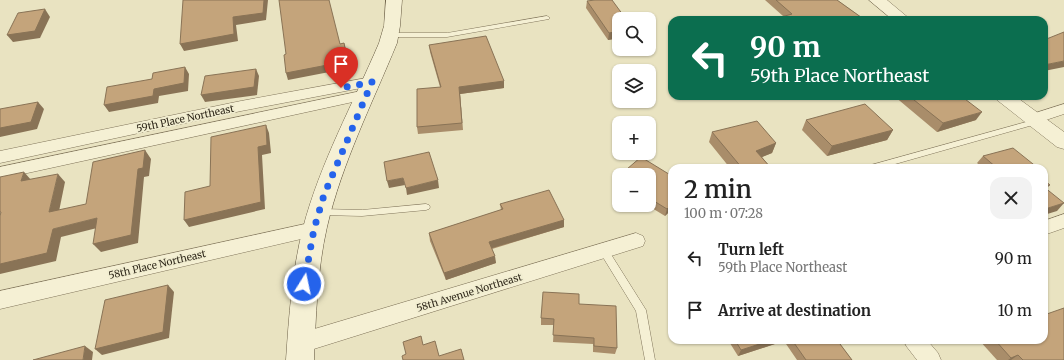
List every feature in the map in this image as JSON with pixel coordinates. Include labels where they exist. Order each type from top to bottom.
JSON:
[{"type":"main road","points":[[301,351],[304,284],[317,221],[324,195],[337,161],[369,88],[390,34],[394,11],[394,0]]},
{"type":"street","points":[[877,0],[898,16]]},
{"type":"street","name":"59th Place Northeast","points":[[0,158],[241,106],[369,88]]},
{"type":"street","name":"59th Place Northeast","points":[[0,173],[369,88]]},
{"type":"street","points":[[1008,100],[1064,142]]},
{"type":"street","points":[[1035,120],[1064,109]]},
{"type":"street","name":"58th Place Northeast","points":[[0,300],[317,221]]},
{"type":"street","points":[[1048,227],[1064,221]]},
{"type":"street","name":"58th Avenue Northeast","points":[[301,351],[636,241]]},
{"type":"street","points":[[917,344],[930,360]]},
{"type":"lane","points":[[390,34],[447,35],[547,18]]},
{"type":"lane","points":[[885,164],[1035,120]]},
{"type":"lane","points":[[317,221],[362,213],[426,207]]},
{"type":"lane","points":[[604,251],[641,310],[650,360]]},
{"type":"building","points":[[183,0],[264,0],[263,13],[233,17],[234,34],[180,44]]},
{"type":"building","points":[[279,0],[329,0],[340,44],[344,43],[348,61],[286,73],[284,55],[286,54]]},
{"type":"building","points":[[612,0],[621,12],[612,12],[612,32],[609,33],[587,1]]},
{"type":"building","points":[[776,0],[837,0],[859,16],[785,16],[792,14]]},
{"type":"building","points":[[45,9],[35,31],[7,35],[18,13]]},
{"type":"building","points":[[1064,32],[1064,61],[1048,64],[1048,38]]},
{"type":"building","points":[[486,36],[504,81],[459,87],[462,123],[417,127],[417,89],[441,87],[429,45]]},
{"type":"building","points":[[185,67],[184,83],[154,89],[153,96],[104,105],[107,87],[152,79],[153,73]]},
{"type":"building","points":[[256,69],[254,87],[201,95],[205,76]]},
{"type":"building","points":[[914,100],[966,100],[982,112],[943,123]]},
{"type":"building","points":[[38,102],[31,122],[0,128],[0,109]]},
{"type":"building","points":[[865,104],[893,130],[832,146],[806,120]]},
{"type":"building","points":[[757,121],[776,143],[756,151],[767,164],[739,164],[712,132]]},
{"type":"building","points":[[266,125],[267,145],[258,147],[261,202],[184,220],[185,192],[210,186],[211,137]]},
{"type":"building","points":[[1013,148],[1033,164],[992,164],[983,156]]},
{"type":"building","points":[[145,150],[143,168],[138,169],[131,235],[93,244],[97,218],[53,229],[47,253],[0,264],[0,177],[24,172],[21,181],[58,174],[49,212],[86,204],[93,162]]},
{"type":"building","points":[[429,152],[438,180],[406,188],[403,178],[387,181],[384,162]]},
{"type":"building","points":[[638,160],[646,160],[668,174],[667,209],[656,202],[656,168],[628,168]]},
{"type":"building","points":[[549,190],[564,220],[489,242],[495,256],[444,273],[429,233],[503,209],[500,204]]},
{"type":"building","points":[[1048,190],[1064,203],[1048,208]]},
{"type":"building","points":[[168,285],[163,332],[95,349],[105,300]]},
{"type":"building","points":[[543,292],[579,294],[579,304],[616,306],[617,348],[594,346],[594,338],[553,335],[554,319],[541,318]]},
{"type":"building","points":[[1064,308],[1064,360],[1023,360],[1018,355],[1011,358],[999,344],[1048,344],[1048,314]]},
{"type":"building","points":[[421,336],[423,345],[435,341],[439,356],[461,349],[464,360],[403,360],[402,356],[406,354],[403,342]]},
{"type":"building","points":[[737,344],[760,344],[741,350]]},
{"type":"building","points":[[795,344],[840,344],[852,360],[806,360]]},
{"type":"building","points":[[85,346],[83,360],[33,360]]},
{"type":"route","points":[[304,284],[314,229],[324,195],[337,161],[372,82],[341,88]]}]
